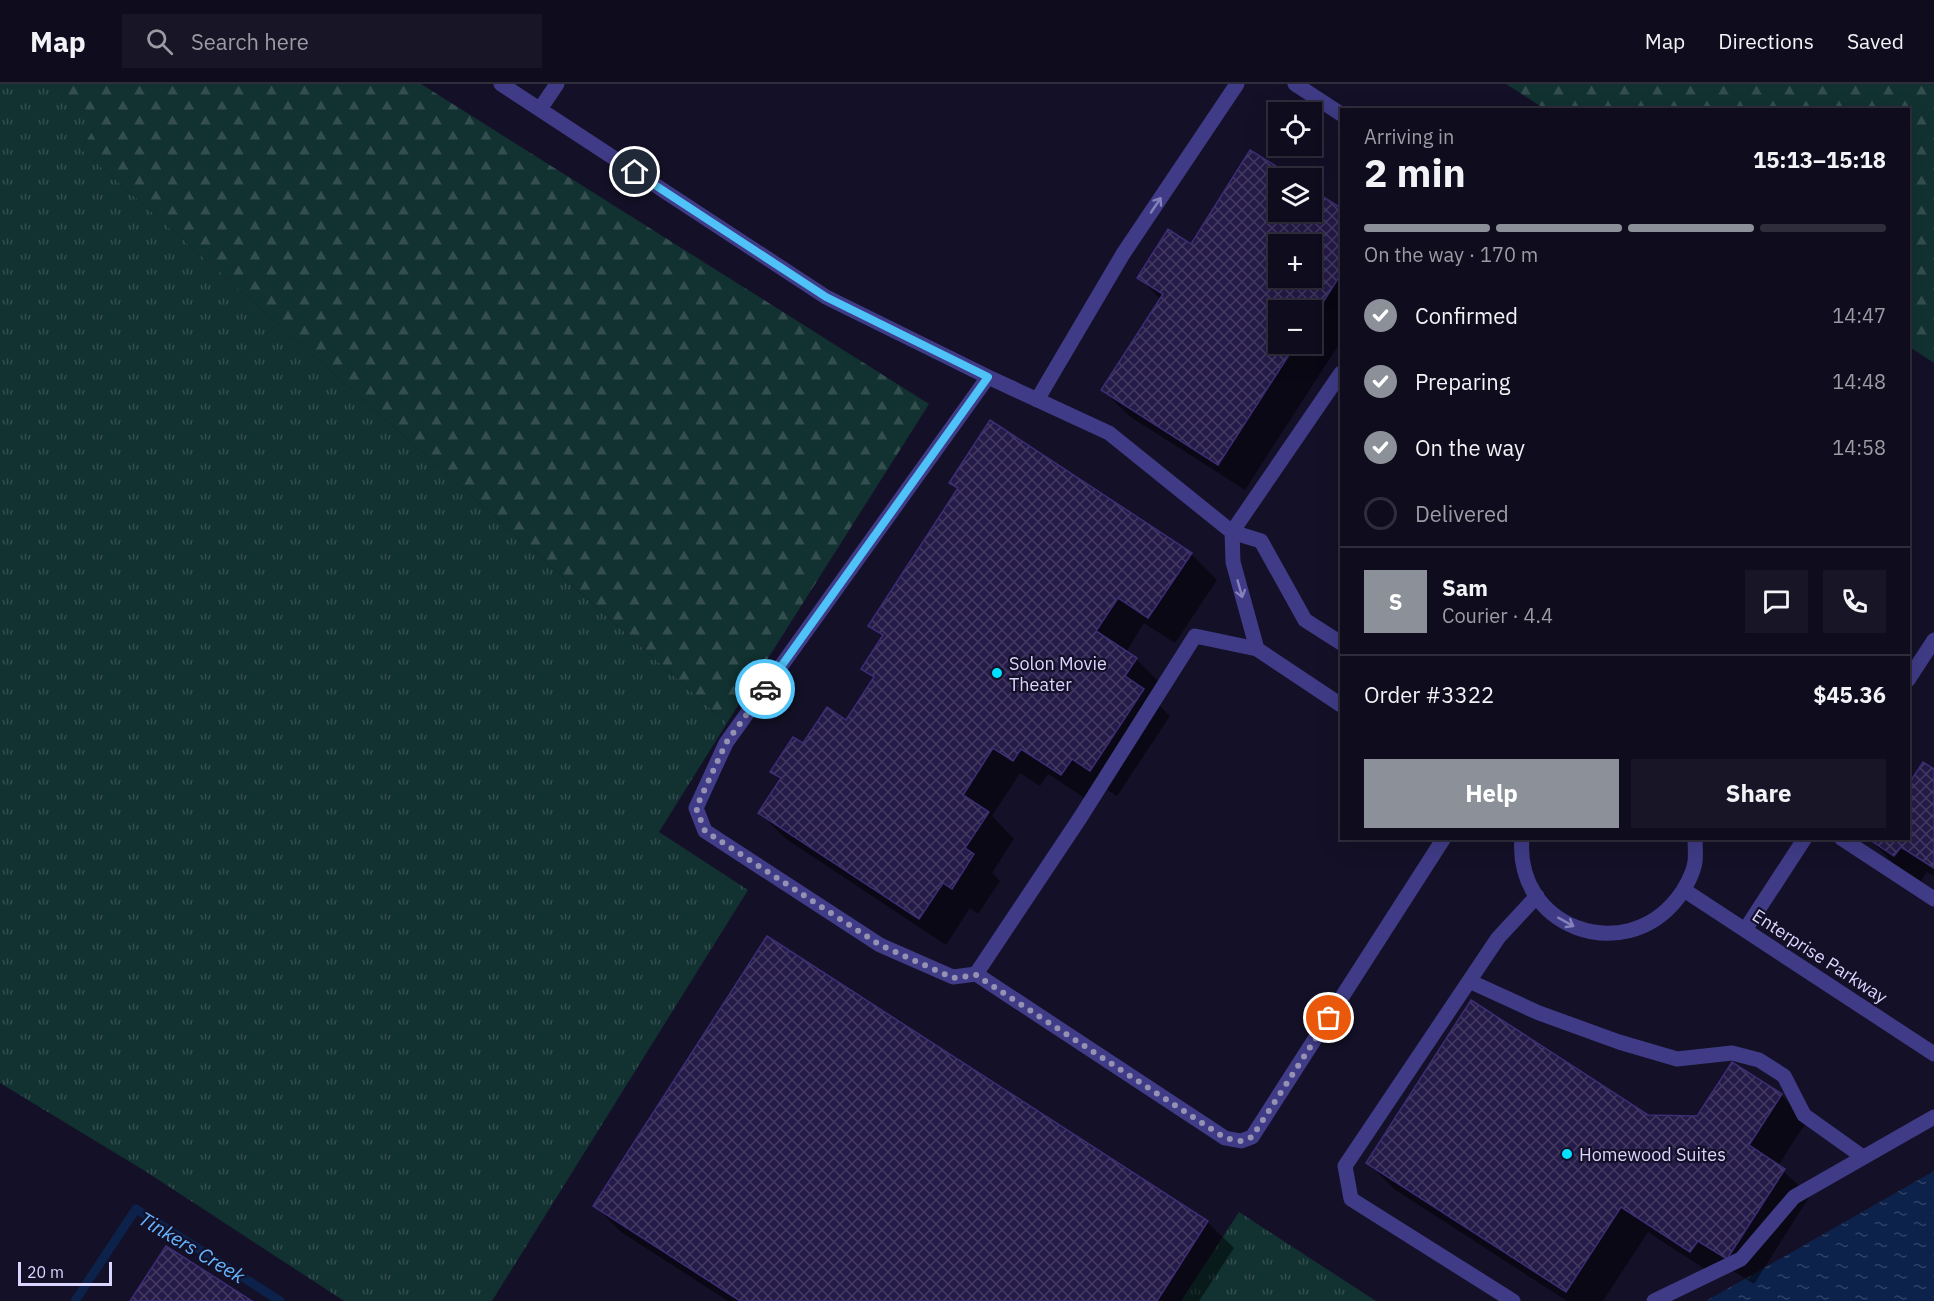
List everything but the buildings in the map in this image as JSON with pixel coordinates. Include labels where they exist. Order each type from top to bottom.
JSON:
[{"type":"street","points":[[501,84],[826,297],[988,377],[1109,433],[1232,532],[1261,541],[1305,620],[1340,641]]},
{"type":"street","points":[[540,109],[557,84]]},
{"type":"street","points":[[1037,400],[1123,254],[1237,84]]},
{"type":"street","points":[[1295,84],[1340,113]]},
{"type":"street","points":[[1257,650],[1233,562],[1232,532],[1340,374]]},
{"type":"street","points":[[988,377],[726,743],[696,808],[705,831],[880,945],[953,978],[976,975],[1225,1138],[1241,1141],[1252,1137],[1443,840]]},
{"type":"street","points":[[976,975],[1196,636],[1257,650],[1340,704]]},
{"type":"street","points":[[1910,677],[1934,640]]},
{"type":"street","points":[[1522,840],[1521,854],[1527,881],[1542,904],[1563,922],[1589,932],[1617,934],[1643,927],[1667,912],[1684,890],[1695,863],[1695,840]]},
{"type":"street","points":[[1745,930],[1804,840]]},
{"type":"street","points":[[1844,840],[1934,899]]},
{"type":"street","name":"Enterprise Parkway","points":[[1684,890],[1934,1054]]},
{"type":"street","points":[[1513,1301],[1351,1199],[1345,1166],[1498,938],[1537,896]]},
{"type":"street","points":[[1469,981],[1539,1013],[1619,1042],[1677,1059],[1732,1053],[1759,1060],[1784,1076],[1804,1115],[1863,1157]]},
{"type":"street","points":[[1654,1301],[1741,1259],[1794,1197],[1934,1117]]},
{"type":"green space","points":[[0,84],[122,84],[81,149],[727,723],[659,832],[748,890],[492,1301],[344,1301],[145,1171],[0,1083]]},
{"type":"green space","points":[[52,84],[421,84],[929,404],[727,723],[81,149],[95,127]]},
{"type":"green space","points":[[1506,84],[1934,84],[1934,363],[1910,347],[1910,108],[1543,108]]},
{"type":"green space","points":[[1239,1212],[1376,1301],[1181,1301]]},
{"type":"water","points":[[1934,1171],[1934,1301],[1706,1301]]},
{"type":"waterway","name":"Tinkers Creek","points":[[75,1301],[136,1209],[280,1301]]},
{"type":"way so far","points":[[765,689],[726,743],[696,808],[705,831],[880,945],[953,978],[976,975],[1225,1138],[1241,1141],[1252,1137],[1329,1018]]},
{"type":"place","name":"Solon Movie Theater","points":[[997,673]]},
{"type":"place","name":"Homewood Suites","points":[[1567,1154]]},
{"type":"route","points":[[635,172],[826,297],[988,377],[765,689]]}]
